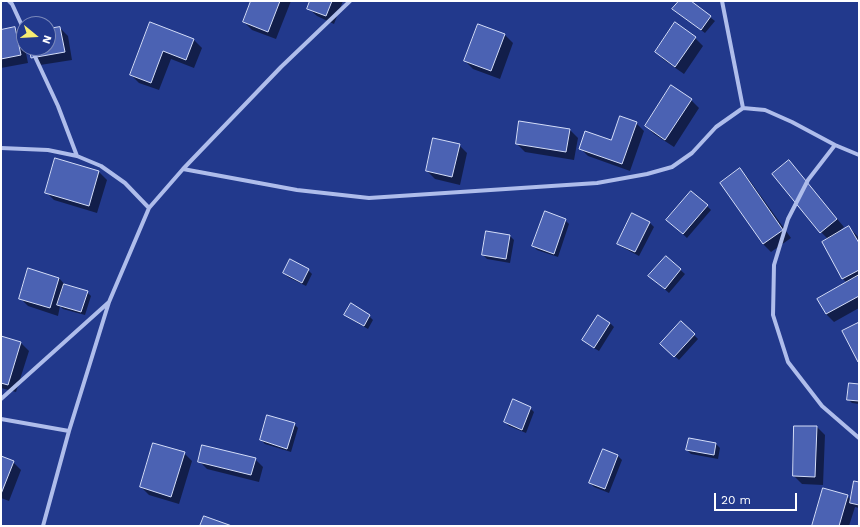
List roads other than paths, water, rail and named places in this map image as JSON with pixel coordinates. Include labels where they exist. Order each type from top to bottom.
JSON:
[{"type":"street","points":[[9,1],[18,16]]},
{"type":"street","points":[[43,526],[69,431],[109,302],[149,208],[183,169],[281,67],[350,1]]},
{"type":"street","points":[[722,1],[742,108]]},
{"type":"street","points":[[35,56],[58,106],[77,156]]},
{"type":"street","points":[[183,169],[297,190],[369,198],[597,183],[646,174],[672,167],[692,152],[716,127],[742,108],[765,110],[792,122],[835,145],[859,155]]},
{"type":"street","points":[[835,145],[808,180],[788,219],[774,265],[773,315],[788,362],[822,406],[859,438]]},
{"type":"street","points":[[1,148],[48,150],[77,156],[101,166],[125,183],[149,208]]},
{"type":"street","points":[[1,399],[109,302]]},
{"type":"street","points":[[1,419],[69,431]]}]
